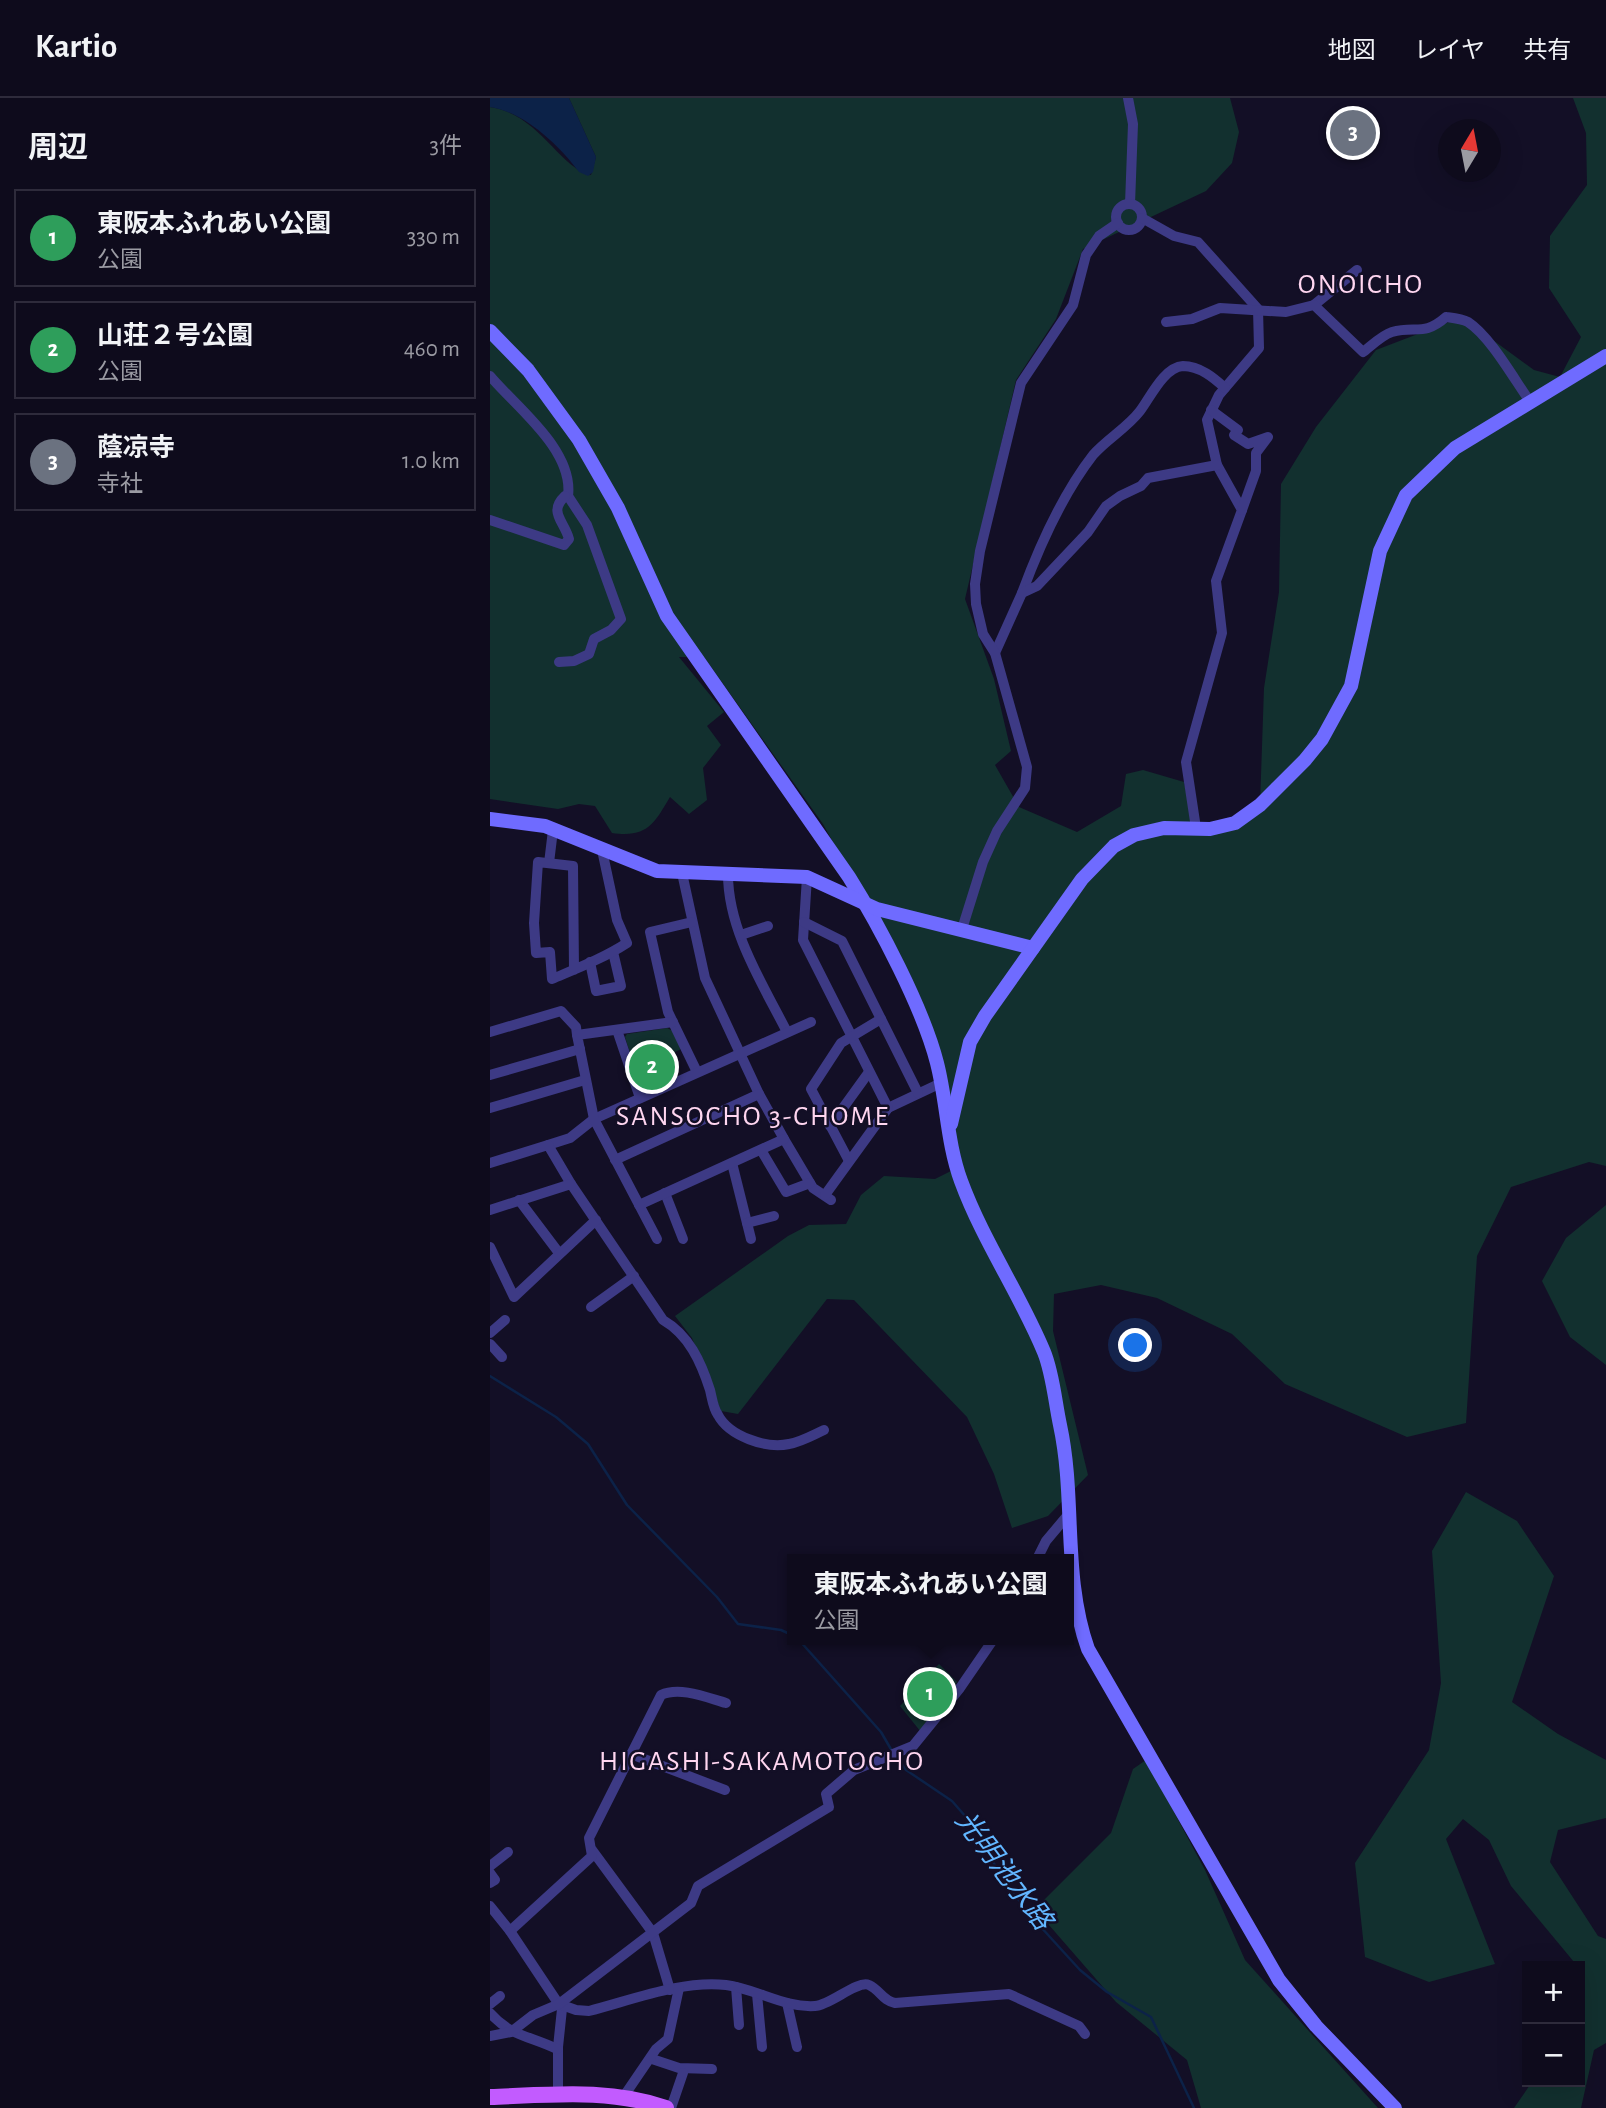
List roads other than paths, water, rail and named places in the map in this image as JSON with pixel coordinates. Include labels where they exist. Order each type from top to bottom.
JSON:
[{"type":"main road","points":[[490,2097],[558,2095],[588,2101],[624,2096],[668,2108]]},
{"type":"street","points":[[1128,98],[1133,124],[1130,204]]},
{"type":"street","points":[[962,929],[983,862],[997,831],[1025,788],[1027,767],[995,653],[983,634],[975,584],[1021,383],[1073,305],[1086,255],[1100,236],[1118,223],[1120,208],[1130,204],[1138,207],[1142,218],[1174,236],[1198,242],[1258,309],[1259,348],[1225,388],[1211,410],[1207,428],[1217,466],[1242,510]]},
{"type":"street","points":[[1118,223],[1124,228],[1132,229],[1142,218]]},
{"type":"street","points":[[1166,322],[1192,319],[1220,308],[1286,312],[1314,305],[1357,270]]},
{"type":"street","points":[[1314,305],[1363,352],[1391,332],[1423,331],[1434,328],[1446,317],[1468,322],[1484,338],[1531,403]]},
{"type":"street","points":[[490,331],[528,370],[579,440],[618,508],[667,616],[865,905],[924,1023],[942,1083],[951,1153],[962,1184],[1045,1355],[1065,1448],[1071,1554]]},
{"type":"street","points":[[949,1130],[970,1042],[1082,879],[1114,846],[1133,835],[1164,828],[1210,829],[1235,823],[1260,805],[1322,739],[1351,686],[1380,551],[1406,495],[1454,448],[1606,356]]},
{"type":"street","points":[[995,653],[1049,531],[1094,454],[1140,411],[1152,392],[1175,369],[1183,366],[1203,371],[1225,388]]},
{"type":"street","points":[[490,376],[519,404],[556,450],[564,467],[568,496],[587,526],[621,619],[611,631],[594,639],[595,644],[589,654],[574,661],[559,662]]},
{"type":"street","points":[[1196,828],[1186,762],[1222,633],[1216,581],[1256,471],[1256,453],[1268,437],[1248,444],[1240,441],[1234,435],[1238,430],[1211,410]]},
{"type":"street","points":[[1022,593],[1037,586],[1088,532],[1105,506],[1119,496],[1141,486],[1148,478],[1217,466]]},
{"type":"street","points":[[490,520],[564,545],[569,539],[557,518],[556,510],[565,496]]},
{"type":"street","points":[[490,820],[533,823],[643,867],[682,873],[807,877],[865,905],[1033,948]]},
{"type":"street","points":[[549,863],[553,830]]},
{"type":"street","points":[[574,970],[573,866],[538,862],[534,923],[536,953],[550,952],[552,979],[574,970],[613,952],[627,943],[614,908],[602,850]]},
{"type":"street","points":[[682,873],[705,978],[759,1094],[810,1183],[828,1197],[849,1161],[888,1108],[942,1083]]},
{"type":"street","points":[[728,874],[729,898],[749,958],[787,1032]]},
{"type":"street","points":[[807,877],[803,940],[888,1108]]},
{"type":"street","points":[[692,922],[650,932],[673,1023],[697,1072]]},
{"type":"street","points":[[804,922],[842,941],[918,1093]]},
{"type":"street","points":[[741,935],[768,926]]},
{"type":"street","points":[[590,962],[596,991],[621,986],[613,952]]},
{"type":"street","points":[[490,1032],[528,1016],[561,1011],[576,1027],[594,1119],[657,1239]]},
{"type":"street","points":[[849,1161],[811,1089],[841,1043],[850,1035],[881,1019]]},
{"type":"street","points":[[490,1163],[570,1138],[594,1119],[811,1022]]},
{"type":"street","points":[[577,1035],[673,1023]]},
{"type":"street","points":[[617,1030],[640,1098]]},
{"type":"street","points":[[490,1075],[580,1049]]},
{"type":"street","points":[[830,1126],[869,1073]]},
{"type":"street","points":[[490,1108],[586,1080]]},
{"type":"street","points":[[615,1160],[759,1094]]},
{"type":"street","points":[[639,1205],[784,1139]]},
{"type":"street","points":[[548,1145],[571,1184],[663,1320],[678,1329],[691,1345],[718,1416],[732,1432],[780,1445],[799,1441],[824,1430]]},
{"type":"street","points":[[761,1150],[786,1192],[810,1183]]},
{"type":"street","points":[[732,1163],[751,1239]]},
{"type":"street","points":[[490,1210],[571,1184]]},
{"type":"street","points":[[665,1193],[683,1240]]},
{"type":"street","points":[[519,1200],[559,1252]]},
{"type":"street","points":[[747,1223],[774,1216]]},
{"type":"street","points":[[490,1247],[514,1297],[596,1220]]},
{"type":"street","points":[[591,1307],[634,1276]]},
{"type":"street","points":[[490,1333],[505,1320]]},
{"type":"street","points":[[490,1345],[502,1357]]},
{"type":"street","points":[[1040,1554],[1046,1541],[1067,1516]]},
{"type":"street","points":[[1074,1578],[1079,1623],[1088,1649],[1279,1980],[1316,2026],[1395,2108]]},
{"type":"street","points":[[490,2036],[511,2032],[533,2015],[559,2004],[691,1903],[698,1886],[829,1807],[826,1794],[854,1770],[897,1755],[913,1746],[989,1645]]},
{"type":"street","points":[[510,1931],[592,1856],[589,1838],[661,1695],[667,1692],[692,1694],[726,1703]]},
{"type":"street","points":[[631,1754],[725,1790]]},
{"type":"street","points":[[592,1850],[653,1933],[674,1989],[668,2039],[656,2049],[652,2059],[643,2065],[624,2096]]},
{"type":"street","points":[[490,1866],[508,1852]]},
{"type":"street","points":[[490,1873],[495,1880],[490,1883]]},
{"type":"street","points":[[490,1906],[562,2009],[558,2049],[558,2095]]},
{"type":"street","points":[[559,2004],[589,2011],[674,1989],[725,1985],[787,2003],[817,2006],[828,2004],[861,1985],[869,1985],[887,2002],[895,2003],[1009,1994],[1079,2026],[1085,2034]]},
{"type":"street","points":[[736,1987],[739,2025]]},
{"type":"street","points":[[757,1994],[762,2047]]},
{"type":"street","points":[[490,2004],[500,1996]]},
{"type":"street","points":[[787,2003],[797,2047]]},
{"type":"street","points":[[490,2013],[505,2030],[530,2036],[558,2049]]},
{"type":"street","points":[[652,2059],[712,2069]]},
{"type":"street","points":[[668,2108],[683,2073]]},
{"type":"water","points":[[490,98],[569,98],[596,157],[593,172],[588,176],[579,172],[540,131],[515,115],[490,107]]},
{"type":"waterway","name":"光明池水路","points":[[490,1376],[556,1417],[588,1444],[627,1505],[717,1597],[738,1624],[787,1633]]},
{"type":"waterway","name":"光明池水路","points":[[803,1645],[881,1732],[892,1751]]},
{"type":"waterway","name":"光明池水路","points":[[896,1756],[906,1770],[952,1801],[980,1833],[998,1872],[1029,1914],[1080,1970],[1107,1992],[1151,2017],[1194,2108]]},
{"type":"place","name":"蔭凉寺","points":[[1353,133]]},
{"type":"place","name":"山荘２号公園","points":[[652,1067]]},
{"type":"place","name":"東阪本ふれあい公園","points":[[930,1694]]},
{"type":"district","name":"ONOICHO","points":[[1361,285]]},
{"type":"district","name":"SANSOCHO 3-CHOME","points":[[753,1117]]},
{"type":"district","name":"HIGASHI-SAKAMOTOCHO","points":[[762,1762]]}]
